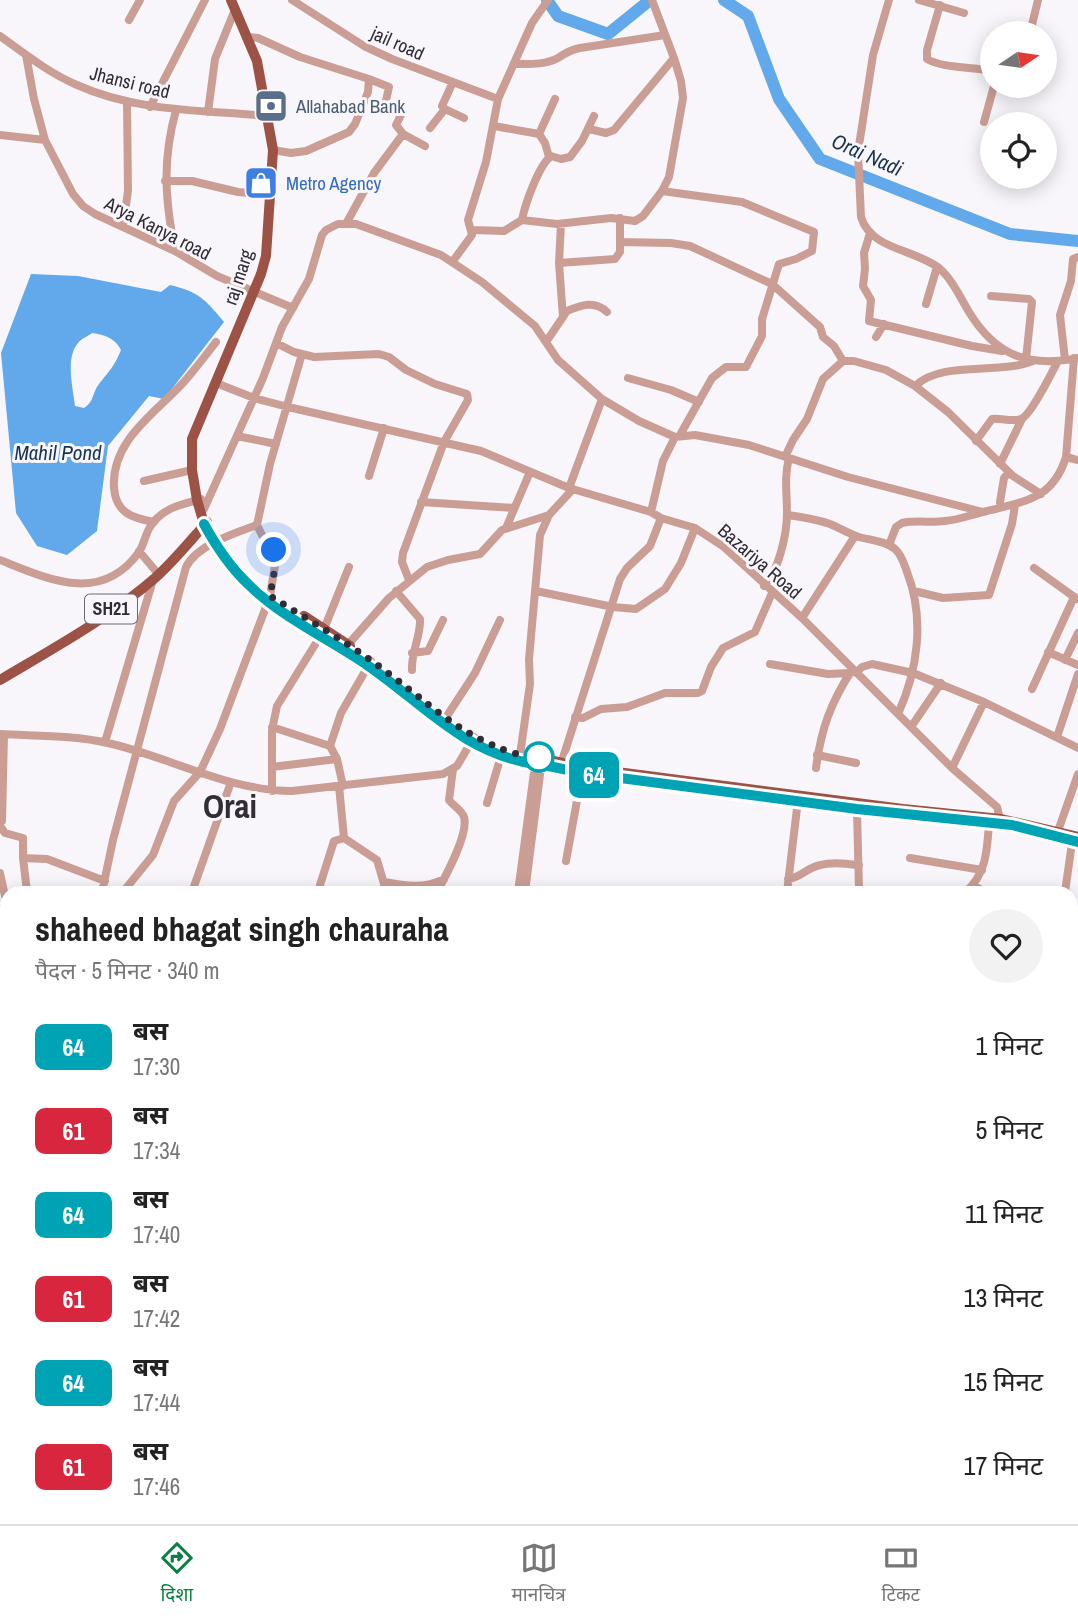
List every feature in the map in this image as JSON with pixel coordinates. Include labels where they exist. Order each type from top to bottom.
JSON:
[{"type":"main road","name":"raj marg","points":[[192,439],[255,293],[266,256],[273,150],[257,61],[231,0]]},
{"type":"main road","points":[[192,439],[192,470],[206,522],[217,542],[269,599],[346,647],[472,740],[501,756],[582,773],[857,809],[1001,821],[1075,839]]},
{"type":"main road","points":[[192,439],[200,503]]},
{"type":"main road","name":"SH21","points":[[0,680],[70,638],[156,577],[206,522]]},
{"type":"main road","points":[[406,691],[472,740],[539,763],[1001,821],[1058,831],[1075,839]]},
{"type":"street","points":[[129,20],[140,0]]},
{"type":"street","points":[[150,107],[205,0]]},
{"type":"street","name":"jail road","points":[[292,0],[365,46],[415,69],[498,99]]},
{"type":"street","points":[[453,261],[469,241],[473,230],[468,219],[482,180],[498,99],[537,16],[548,0]]},
{"type":"street","points":[[473,230],[504,231],[522,220],[561,224],[620,218],[640,219],[662,191],[669,177],[682,111],[681,82],[652,0]]},
{"type":"street","points":[[889,0],[873,55],[858,152],[861,217],[870,233],[894,248],[937,267],[947,277],[982,330],[1005,351]]},
{"type":"street","points":[[919,0],[964,13]]},
{"type":"street","points":[[1033,21],[1038,0]]},
{"type":"street","points":[[940,5],[927,50],[927,59],[947,65],[980,68]]},
{"type":"street","points":[[208,112],[215,59],[234,12]]},
{"type":"street","points":[[515,64],[540,63],[550,61],[569,50],[665,34]]},
{"type":"street","name":"Jhansi road","points":[[0,36],[75,84],[127,101],[176,110],[267,116]]},
{"type":"street","points":[[248,37],[389,87],[385,105],[401,115],[396,125],[403,134],[425,146]]},
{"type":"street","name":"Arya Kanya road","points":[[26,55],[45,140],[73,194],[83,205],[95,214],[175,251],[218,276],[293,308]]},
{"type":"street","points":[[589,129],[606,133],[614,130],[674,58]]},
{"type":"street","points":[[273,150],[291,153],[306,151],[349,132],[368,92],[369,79]]},
{"type":"street","points":[[453,82],[442,106],[464,118]]},
{"type":"street","points":[[539,134],[555,99]]},
{"type":"street","points":[[123,226],[128,191],[125,131],[127,101]]},
{"type":"street","points":[[175,251],[165,181],[168,138],[176,110]]},
{"type":"street","points":[[429,128],[445,110]]},
{"type":"street","points":[[549,157],[570,157],[589,129],[594,116]]},
{"type":"street","points":[[494,126],[539,134],[545,143],[549,157],[529,193],[522,220]]},
{"type":"street","points":[[347,222],[374,173],[403,134]]},
{"type":"street","points":[[0,135],[45,140]]},
{"type":"street","points":[[165,181],[192,181],[238,192],[271,195]]},
{"type":"street","points":[[652,512],[663,461],[677,436],[712,378],[726,367],[746,367],[762,336],[762,319],[779,264],[812,251],[814,232],[742,202],[662,191]]},
{"type":"street","points":[[559,263],[615,259],[620,252],[620,218]]},
{"type":"street","points":[[0,560],[53,580],[72,584],[86,584],[110,578],[139,551],[154,522],[164,511],[200,503],[237,436],[278,344],[282,327],[309,279],[322,235],[326,230],[347,222],[453,261],[535,326],[558,360],[602,399],[639,421],[677,436],[695,435],[749,445],[848,477],[983,512]]},
{"type":"street","points":[[561,224],[559,263],[563,317]]},
{"type":"street","points":[[870,233],[864,253],[863,286],[871,300],[869,321],[972,346],[1005,351],[1029,360],[1069,359]]},
{"type":"street","points":[[620,242],[690,246],[772,284],[820,327],[822,337],[834,346],[843,361]]},
{"type":"street","points":[[889,545],[896,527],[902,523],[950,521],[1015,505],[1030,500],[1054,484],[1066,457],[1074,410],[1075,378],[1060,315],[1071,281],[1073,259],[1078,257]]},
{"type":"street","points":[[926,304],[937,267]]},
{"type":"street","points":[[991,296],[1030,299],[1032,302],[1029,360]]},
{"type":"street","points":[[545,342],[567,311],[593,304],[607,312]]},
{"type":"street","points":[[876,337],[884,324]]},
{"type":"street","points":[[154,522],[134,519],[120,508],[114,481],[119,454],[216,342]]},
{"type":"street","points":[[278,344],[302,354],[327,357],[379,354],[435,384],[464,392],[468,400],[444,442],[403,554],[404,568],[409,580]]},
{"type":"street","points":[[128,886],[153,855],[174,801],[200,772],[232,699],[269,599],[276,553],[266,543],[257,525],[263,493],[302,354]]},
{"type":"street","points":[[1000,464],[1022,419],[1045,385],[1069,359]]},
{"type":"street","points":[[915,386],[939,374],[1016,366],[1029,360]]},
{"type":"street","points":[[764,586],[778,562],[788,515],[785,473],[787,457],[793,440],[807,419],[820,384],[843,361],[854,361],[886,370],[915,386],[948,412],[1009,472],[1041,494]]},
{"type":"street","points":[[628,378],[698,401]]},
{"type":"street","name":"Bazariya Road","points":[[216,383],[254,398],[288,407],[494,455],[571,488],[695,528],[724,547],[802,618],[852,672],[898,713],[952,768],[997,807],[1001,821]]},
{"type":"street","points":[[520,755],[530,684],[529,659],[540,535],[549,515],[571,488],[602,399]]},
{"type":"street","points":[[976,440],[992,419],[1022,419]]},
{"type":"street","points":[[369,476],[384,428]]},
{"type":"street","points":[[1068,435],[1078,436]]},
{"type":"street","points":[[237,436],[276,444]]},
{"type":"street","points":[[1066,457],[1078,460]]},
{"type":"street","points":[[144,481],[192,470]]},
{"type":"street","points":[[506,528],[530,472]]},
{"type":"street","points":[[1000,502],[1004,478],[1009,472]]},
{"type":"street","points":[[421,502],[514,508]]},
{"type":"street","points":[[914,591],[943,598],[989,595],[1013,524],[1015,505]]},
{"type":"street","points":[[346,647],[409,580],[436,563],[480,555],[498,533],[506,528],[549,515]]},
{"type":"street","points":[[788,515],[827,523],[855,536],[889,545],[897,550],[903,560],[914,591],[917,611],[913,673],[898,713]]},
{"type":"street","points":[[561,764],[624,573],[650,546],[661,518]]},
{"type":"street","points":[[104,886],[113,840],[187,567],[196,554],[257,525]]},
{"type":"street","points":[[536,591],[613,607],[636,609],[665,589],[681,563],[695,528]]},
{"type":"street","points":[[802,618],[855,536]]},
{"type":"street","points":[[105,743],[156,577],[139,551]]},
{"type":"street","points":[[272,791],[272,727],[277,706],[323,632],[349,567]]},
{"type":"street","points":[[1032,689],[1076,599],[1034,568]]},
{"type":"street","points":[[396,592],[420,619],[420,631],[412,653],[412,670]]},
{"type":"street","points":[[575,717],[583,718],[601,709],[628,707],[665,693],[702,691],[711,667],[723,648],[755,632],[772,593]]},
{"type":"street","points":[[412,653],[428,651],[443,620]]},
{"type":"street","points":[[445,719],[475,673],[500,620]]},
{"type":"street","points":[[1065,660],[1078,633]]},
{"type":"street","points":[[1048,652],[1078,666]]},
{"type":"street","points":[[330,746],[341,713],[369,663]]},
{"type":"street","points":[[770,664],[828,674],[852,672],[872,664],[913,673],[984,702],[1078,748]]},
{"type":"street","points":[[816,768],[823,725],[852,672]]},
{"type":"street","points":[[1057,737],[1078,674]]},
{"type":"street","points":[[911,727],[941,683]]},
{"type":"street","points":[[952,768],[984,702]]},
{"type":"street","points":[[272,727],[330,746],[337,759],[344,838]]},
{"type":"street","points":[[26,886],[23,838],[5,832],[0,824],[2,734],[105,743],[231,782],[272,791],[443,774],[462,761],[472,740]]},
{"type":"street","points":[[817,755],[856,763]]},
{"type":"street","points":[[487,803],[501,756]]},
{"type":"street","points":[[272,766],[337,759]]},
{"type":"street","points":[[519,886],[539,763]]},
{"type":"street","points":[[526,886],[539,763]]},
{"type":"street","points":[[440,886],[456,851],[464,822],[462,813],[449,800],[453,769]]},
{"type":"street","points":[[566,861],[582,773]]},
{"type":"street","points":[[1058,831],[1078,774]]},
{"type":"street","points":[[194,886],[231,782]]},
{"type":"street","points":[[787,886],[798,800]]},
{"type":"street","points":[[857,809],[859,886]]},
{"type":"street","points":[[974,885],[982,870],[989,822]]},
{"type":"street","points":[[344,838],[377,860],[384,886]]},
{"type":"street","points":[[320,884],[334,841],[344,838]]},
{"type":"street","points":[[1066,886],[1075,839]]},
{"type":"street","points":[[23,858],[47,859],[105,881]]},
{"type":"street","points":[[910,858],[982,870]]},
{"type":"street","points":[[788,879],[823,864],[859,865]]},
{"type":"street","points":[[384,882],[403,886],[432,885],[444,879]]},
{"type":"water","name":"Mahil Pond","points":[[31,274],[78,276],[161,292],[170,285],[188,290],[201,298],[224,322],[164,399],[149,396],[108,446],[97,531],[67,555],[37,546],[16,513],[1,353]],"holes":[[[92,333],[113,340],[121,350],[90,403],[84,408],[75,406],[72,357],[79,342]]]},
{"type":"waterway","name":"Orai Nadi","points":[[547,0],[558,16],[608,34],[650,0]]},
{"type":"waterway","name":"Orai Nadi","points":[[724,0],[748,16],[779,99],[820,159],[1010,234],[1078,241]]},
{"type":"bus line","name":"64","points":[[204,524],[235,571],[268,601],[368,666],[454,732],[501,756],[535,764],[536,758],[541,757],[545,761],[544,765],[601,776],[857,809],[1001,823],[1078,842]]},
{"type":"place","name":"Allahabad Bank","points":[[271,106]]},
{"type":"place","name":"Metro Agency","points":[[261,183]]},
{"type":"district","name":"Orai","points":[[230,806]]},
{"type":"route","points":[[274,550],[277,556],[270,596],[371,661],[458,728],[503,750],[535,759],[539,757]]}]
